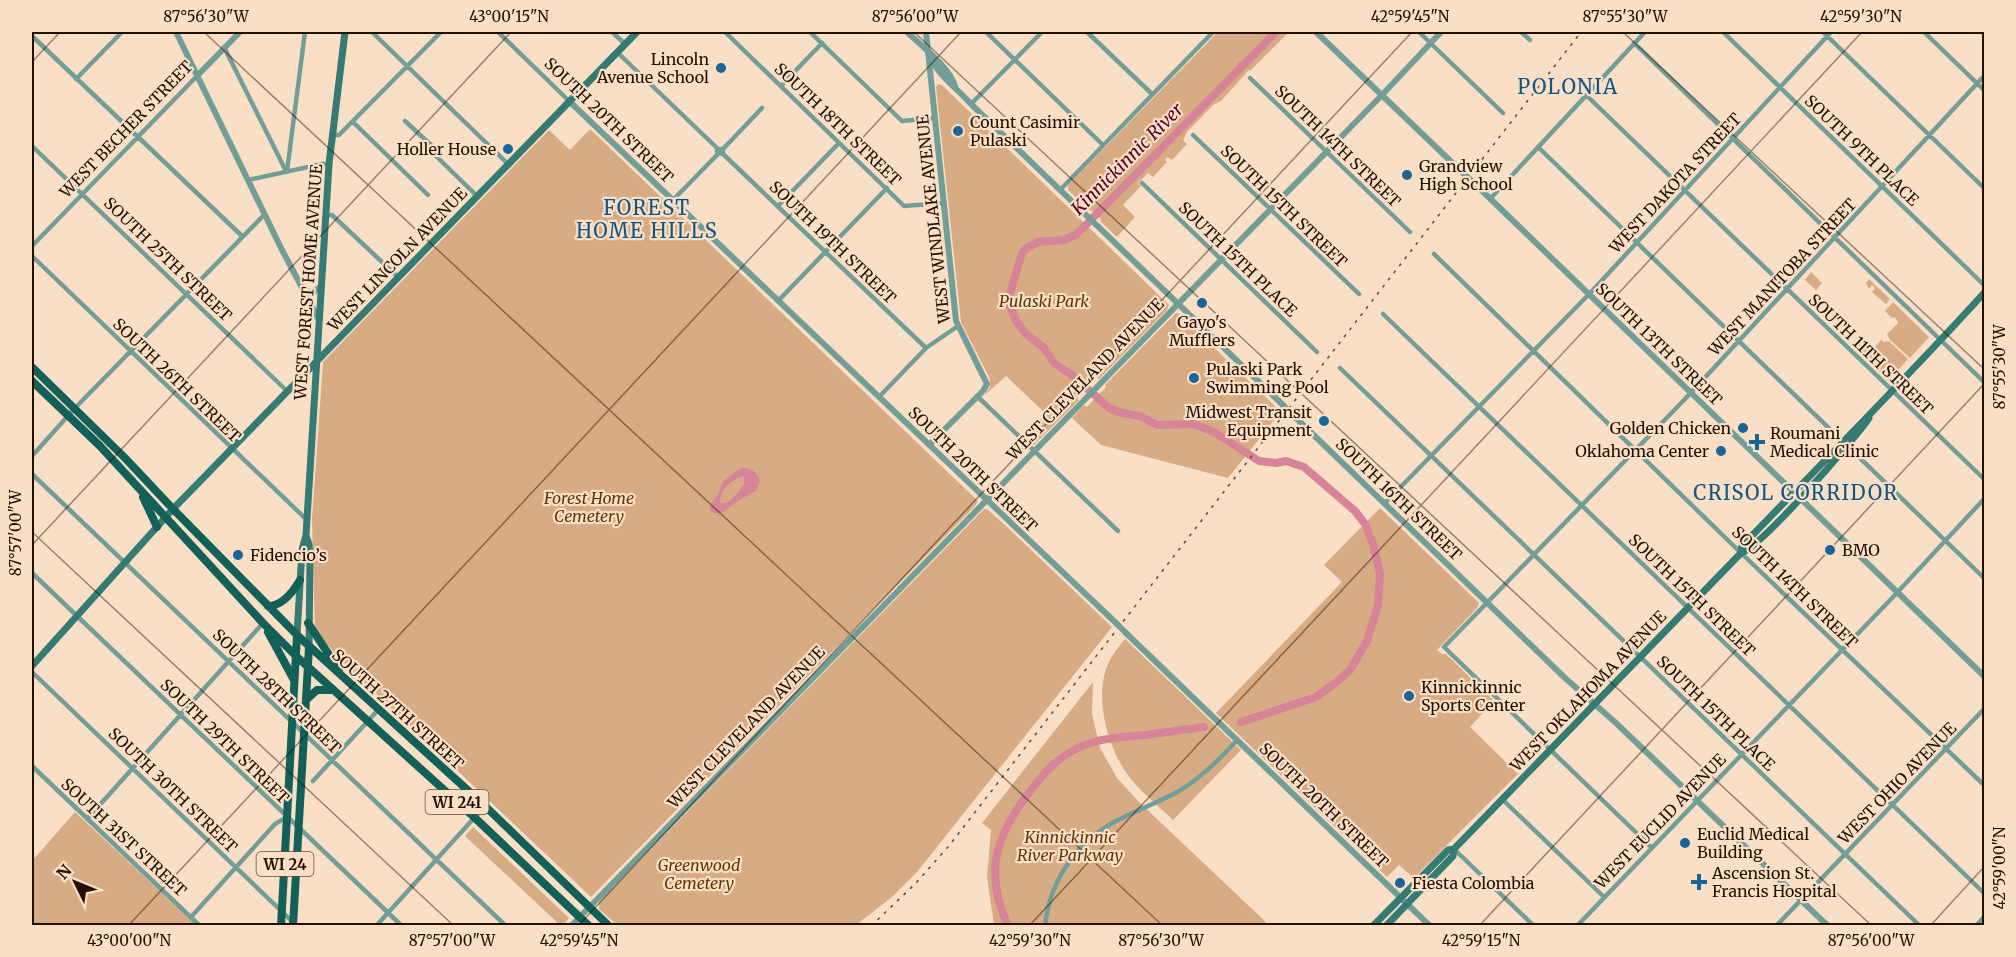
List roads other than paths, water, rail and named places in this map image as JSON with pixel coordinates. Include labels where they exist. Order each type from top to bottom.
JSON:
[{"type":"main road","name":"WEST FOREST HOME AVENUE","points":[[281,926],[300,580],[302,550],[306,536],[329,164],[345,32]]},
{"type":"main road","name":"WEST LINCOLN AVENUE","points":[[32,666],[173,509],[637,32]]},
{"type":"main road","name":"WEST OKLAHOMA AVENUE","points":[[1386,926],[1453,856],[1454,849],[1502,799],[1741,553],[1748,551],[1984,293]]},
{"type":"main road","name":"SOUTH 27TH STREET","points":[[32,367],[309,647],[485,806],[609,926]]},
{"type":"main road","name":"SOUTH 27TH STREET","points":[[32,381],[100,446],[296,656],[474,817],[589,926]]},
{"type":"main road","points":[[141,490],[157,527]]},
{"type":"main road","name":"WEST FOREST HOME AVENUE","points":[[294,924],[309,647],[310,556],[306,536]]},
{"type":"main road","points":[[268,606],[282,602],[300,580]]},
{"type":"main road","points":[[263,623],[295,681]]},
{"type":"main road","points":[[308,623],[346,681]]},
{"type":"main road","points":[[307,699],[317,690],[332,690]]},
{"type":"main road","name":"WEST OKLAHOMA AVENUE","points":[[1373,926],[1448,850],[1454,849]]},
{"type":"street","points":[[76,79],[122,32]]},
{"type":"street","points":[[176,32],[318,318]]},
{"type":"street","name":"WEST BECHER STREET","points":[[32,246],[240,32]]},
{"type":"street","points":[[287,171],[305,32]]},
{"type":"street","points":[[372,32],[508,164]]},
{"type":"street","points":[[333,135],[339,135],[441,32]]},
{"type":"street","name":"SOUTH 20TH STREET","points":[[498,32],[1430,926]]},
{"type":"street","points":[[612,32],[625,44]]},
{"type":"street","name":"SOUTH 18TH STREET","points":[[725,32],[906,207],[944,203]]},
{"type":"street","points":[[810,32],[902,121],[935,118]]},
{"type":"street","name":"SOUTH 16TH STREET","points":[[907,32],[953,80],[952,85],[971,104],[1565,678],[1828,926]]},
{"type":"street","name":"WEST WINDLAKE AVENUE","points":[[926,32],[958,326],[986,381],[985,387],[977,396]]},
{"type":"street","points":[[986,32],[1102,145]]},
{"type":"street","points":[[971,104],[1042,32]]},
{"type":"street","points":[[1087,32],[1152,94]]},
{"type":"street","points":[[1060,190],[1206,36],[1213,32]]},
{"type":"street","name":"SOUTH 13TH STREET","points":[[1316,32],[1984,676]]},
{"type":"street","points":[[1419,32],[1503,113]]},
{"type":"street","name":"WEST CLEVELAND AVENUE","points":[[571,926],[1327,152],[1441,32]]},
{"type":"street","points":[[1521,32],[1530,40]]},
{"type":"street","points":[[1490,199],[1645,32]]},
{"type":"street","name":"SOUTH 9TH PLACE","points":[[1723,32],[1984,285]]},
{"type":"street","points":[[1924,32],[1984,90]]},
{"type":"street","points":[[1827,33],[1984,188]]},
{"type":"street","name":"WEST DAKOTA STREET","points":[[1384,504],[1637,242],[1827,33]]},
{"type":"street","points":[[33,36],[242,236]]},
{"type":"street","points":[[1634,43],[1984,382]]},
{"type":"street","points":[[781,86],[822,44]]},
{"type":"street","points":[[224,47],[287,171]]},
{"type":"street","name":"SOUTH 19TH STREET","points":[[617,52],[926,348]]},
{"type":"street","name":"WEST MANITOBA STREET","points":[[1550,750],[1444,647],[1690,393],[1984,75]]},
{"type":"street","name":"SOUTH 14TH STREET","points":[[1250,78],[1410,232]]},
{"type":"street","points":[[932,86],[938,81],[952,85]]},
{"type":"street","name":"SOUTH 11TH STREET","points":[[1586,95],[1984,479]]},
{"type":"street","points":[[673,200],[762,108]]},
{"type":"street","points":[[405,120],[430,144],[435,155],[477,196]]},
{"type":"street","points":[[352,122],[428,195]]},
{"type":"street","name":"SOUTH 15TH STREET","points":[[1193,135],[1359,294]]},
{"type":"street","points":[[777,206],[839,143]]},
{"type":"street","name":"SOUTH 25TH STREET","points":[[32,146],[287,391]]},
{"type":"street","points":[[1538,147],[1984,578]]},
{"type":"street","points":[[248,180],[329,164]]},
{"type":"street","name":"SOUTH 15TH PLACE","points":[[1142,183],[1317,352]]},
{"type":"street","points":[[778,301],[887,188]]},
{"type":"street","points":[[32,456],[75,408],[265,214]]},
{"type":"street","points":[[326,215],[332,215],[398,278]]},
{"type":"street","name":"SOUTH 14TH STREET","points":[[1434,254],[1741,553],[1984,785]]},
{"type":"street","name":"SOUTH 26TH STREET","points":[[32,256],[307,520]]},
{"type":"street","points":[[303,291],[314,292],[321,286]]},
{"type":"street","name":"SOUTH 15TH STREET","points":[[1383,314],[1984,893]]},
{"type":"street","points":[[879,397],[926,348],[958,326]]},
{"type":"street","name":"SOUTH 15TH PLACE","points":[[1340,368],[1920,926]]},
{"type":"street","points":[[929,446],[977,396],[1118,531]]},
{"type":"street","name":"SOUTH 28TH STREET","points":[[32,474],[506,926]]},
{"type":"street","name":"WEST EUCLID AVENUE","points":[[1577,926],[1898,592],[1984,499]]},
{"type":"street","name":"SOUTH 29TH STREET","points":[[32,573],[402,926]]},
{"type":"street","points":[[88,819],[263,623]]},
{"type":"street","name":"SOUTH 30TH STREET","points":[[32,672],[294,924]]},
{"type":"street","name":"WEST OHIO AVENUE","points":[[1776,926],[1984,709]]},
{"type":"street","points":[[313,780],[378,710]]},
{"type":"street","points":[[1045,926],[1056,883],[1070,860],[1085,843],[1111,824],[1181,790],[1204,773],[1238,740]]},
{"type":"street","points":[[1550,750],[1651,848]]},
{"type":"street","name":"SOUTH 31ST STREET","points":[[32,766],[200,926]]},
{"type":"street","points":[[1502,799],[1604,897]]},
{"type":"street","points":[[376,926],[485,806]]},
{"type":"street","points":[[191,917],[275,824],[287,817]]},
{"type":"street","points":[[1454,849],[1534,926]]},
{"type":"street","points":[[1976,926],[1984,917]]},
{"type":"waterway","name":"Kinnickinnic River","points":[[1241,722],[1316,697],[1350,670],[1367,641],[1378,605],[1380,574],[1373,544],[1365,524],[1355,511],[1304,467],[1286,461],[1276,463],[1259,461],[1214,432],[1194,424],[1157,425],[1140,416],[1109,408],[1072,375],[1055,364],[1044,348],[1026,334],[1016,321],[1009,297],[1025,249],[1038,242],[1064,240],[1077,234],[1276,32]]},
{"type":"waterway","name":"Kinnickinnic River","points":[[1238,63],[1245,63]]},
{"type":"waterway","name":"Kinnickinnic River","points":[[1008,926],[996,888],[997,854],[1009,822],[1043,775],[1064,756],[1081,746],[1097,741],[1204,727]]},
{"type":"railway","points":[[871,926],[915,884],[948,847],[1581,32]]},
{"type":"place","name":"Lincoln Avenue School","points":[[721,68]]},
{"type":"place","name":"Count Casimir Pulaski","points":[[958,131]]},
{"type":"place","name":"Holler House","points":[[508,149]]},
{"type":"place","name":"Grandview High School","points":[[1407,175]]},
{"type":"place","name":"Gayo's Mufflers","points":[[1202,303]]},
{"type":"place","name":"Pulaski Park Swimming Pool","points":[[1194,378]]},
{"type":"place","name":"Midwest Transit Equipment","points":[[1324,421]]},
{"type":"place","name":"Golden Chicken","points":[[1743,428]]},
{"type":"place","name":"Roumani Medical Clinic","points":[[1757,442]]},
{"type":"place","name":"Oklahoma Center","points":[[1721,451]]},
{"type":"place","name":"BMO","points":[[1830,550]]},
{"type":"place","name":"Fidencio’s","points":[[238,555]]},
{"type":"place","name":"Kinnickinnic Sports Center","points":[[1409,696]]},
{"type":"place","name":"Euclid Medical Building","points":[[1685,843]]},
{"type":"place","name":"Ascension St. Francis Hospital","points":[[1699,882]]},
{"type":"place","name":"Fiesta Colombia","points":[[1400,883]]},
{"type":"district","name":"POLONIA","points":[[1568,86]]},
{"type":"district","name":"FOREST HOME HILLS","points":[[647,218]]},
{"type":"district","name":"CRISOL CORRIDOR","points":[[1796,492]]},
{"type":"park label","name":"Pulaski Park","points":[[1044,301]]},
{"type":"park label","name":"Forest Home Cemetery","points":[[589,507]]},
{"type":"park label","name":"Kinnickinnic River Parkway","points":[[1070,846]]},
{"type":"park label","name":"Greenwood Cemetery","points":[[699,874]]}]
